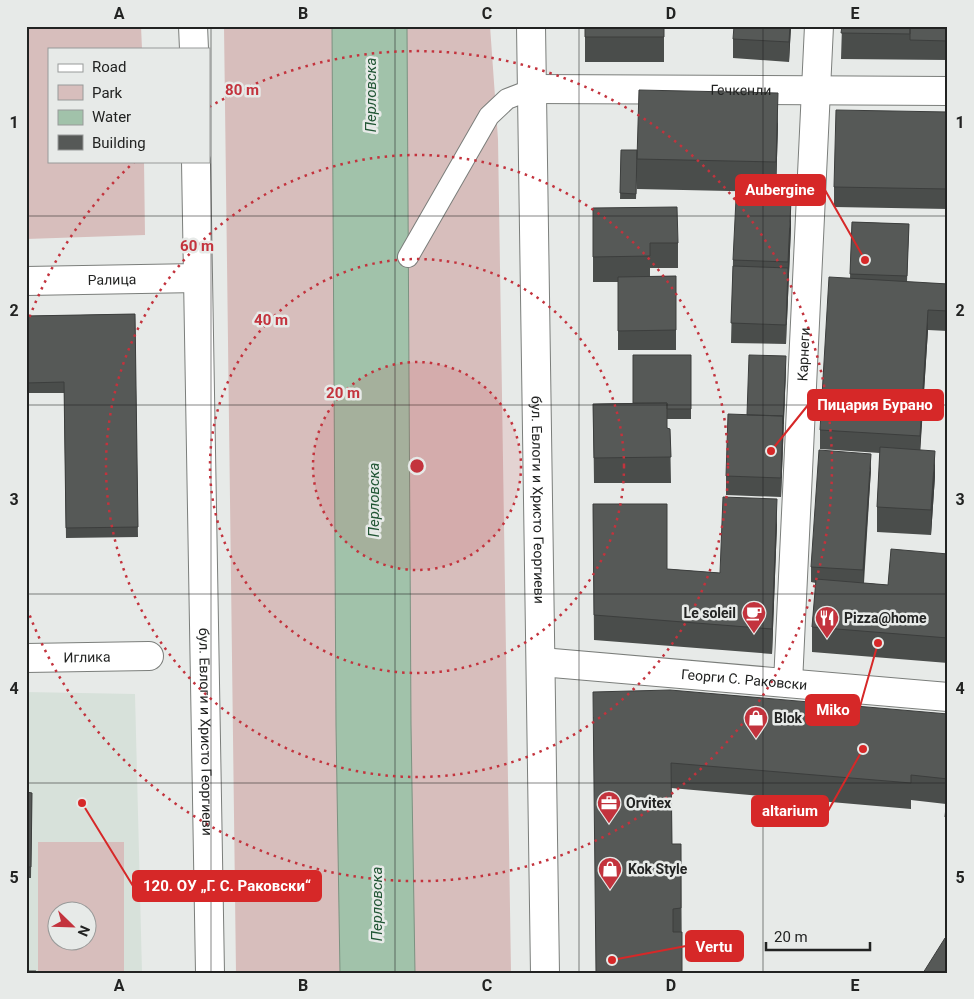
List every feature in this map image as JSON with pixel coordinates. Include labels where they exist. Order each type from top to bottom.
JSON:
[{"type":"street","points":[[193,26],[194,48]]},
{"type":"street","name":"бул. Евлоги и Христо Георгиеви","points":[[531,26],[545,973]]},
{"type":"street","name":"Карнеги","points":[[788,683],[819,26]]},
{"type":"street","name":"Гечкенли","points":[[532,89],[948,91]]},
{"type":"street","name":"бул. Евлоги и Христо Георгиеви","points":[[196,162],[210,973]]},
{"type":"street","name":"Ралица","points":[[26,281],[198,278]]},
{"type":"street","name":"Иглика","points":[[26,658],[149,656]]},
{"type":"street","name":"Георги С. Раковски","points":[[541,662],[948,697]]},
{"type":"lane","points":[[408,257],[488,116],[506,99],[532,89]]},
{"type":"shaded area","points":[[26,692],[135,694],[142,973],[26,973]]},
{"type":"green space","points":[[26,26],[141,26],[142,48],[48,48],[48,162],[144,162],[145,235],[26,239]]},
{"type":"green space","points":[[224,26],[490,26],[498,139],[511,973],[236,973]]},
{"type":"green space","points":[[38,842],[124,842],[124,973],[38,973]]},
{"type":"water","name":"Перловска","points":[[332,26],[407,26],[411,725],[415,973],[340,973],[336,726]]},
{"type":"building","points":[[585,26],[664,26],[664,37],[585,37]]},
{"type":"building","points":[[734,26],[790,26],[789,42],[733,39]]},
{"type":"building","points":[[842,26],[910,26],[910,34],[841,33]]},
{"type":"building","points":[[910,26],[948,26],[948,41],[910,40]]},
{"type":"building","points":[[639,90],[778,93],[776,162],[637,159]]},
{"type":"building","points":[[836,110],[948,112],[948,189],[834,187]]},
{"type":"building","points":[[621,150],[637,150],[636,194],[620,193]]},
{"type":"building","points":[[736,199],[791,201],[788,262],[733,260]]},
{"type":"building","points":[[677,207],[678,243],[650,243],[650,256],[593,257],[593,208]]},
{"type":"building","points":[[852,222],[909,224],[907,276],[850,274]]},
{"type":"building","points":[[733,266],[788,268],[786,325],[731,323]]},
{"type":"building","points":[[676,276],[676,330],[618,331],[618,277]]},
{"type":"building","points":[[829,277],[948,284],[948,311],[928,310],[920,436],[820,430]]},
{"type":"building","points":[[135,314],[138,527],[66,528],[64,382],[26,383],[26,316]]},
{"type":"building","points":[[633,355],[691,355],[691,409],[667,409],[667,403],[633,403]]},
{"type":"building","points":[[749,355],[786,356],[783,424],[783,416],[747,415]]},
{"type":"building","points":[[667,403],[667,428],[670,429],[671,457],[594,458],[593,404]]},
{"type":"building","points":[[728,414],[783,416],[781,478],[726,476]]},
{"type":"building","points":[[880,447],[935,451],[931,510],[877,507]]},
{"type":"building","points":[[819,450],[871,454],[863,570],[811,567]]},
{"type":"building","points":[[723,497],[777,499],[772,629],[594,615],[593,504],[667,504],[667,569],[720,573]]},
{"type":"building","points":[[891,549],[948,554],[948,638],[812,627],[816,579],[888,585]]},
{"type":"building","points":[[670,690],[948,714],[948,779],[911,775],[911,783],[671,763],[672,844],[681,844],[681,908],[673,909],[673,932],[682,932],[682,973],[596,973],[593,692]]},
{"type":"building","points":[[948,786],[948,817],[945,817]]},
{"type":"building","points":[[26,792],[32,793],[31,867],[26,867]]},
{"type":"building","points":[[945,938],[948,940],[948,973],[923,973]]},
{"type":"building","points":[[26,971],[36,971],[36,973],[26,973]]},
{"type":"place","name":"Aubergine","points":[[865,260]]},
{"type":"place","name":"Пицария Бурано","points":[[771,451]]},
{"type":"place","name":"Le soleil","points":[[754,634]]},
{"type":"place","name":"Pizza@home","points":[[827,639]]},
{"type":"place","name":"Miko","points":[[878,643]]},
{"type":"place","name":"Blok","points":[[756,739]]},
{"type":"place","name":"altarium","points":[[863,749]]},
{"type":"place","name":"120. ОУ „Г. С. Раковски“","points":[[82,803]]},
{"type":"place","name":"Orvitex","points":[[609,824]]},
{"type":"place","name":"Kok Style","points":[[610,890]]},
{"type":"place","name":"Vertu","points":[[612,960]]}]
